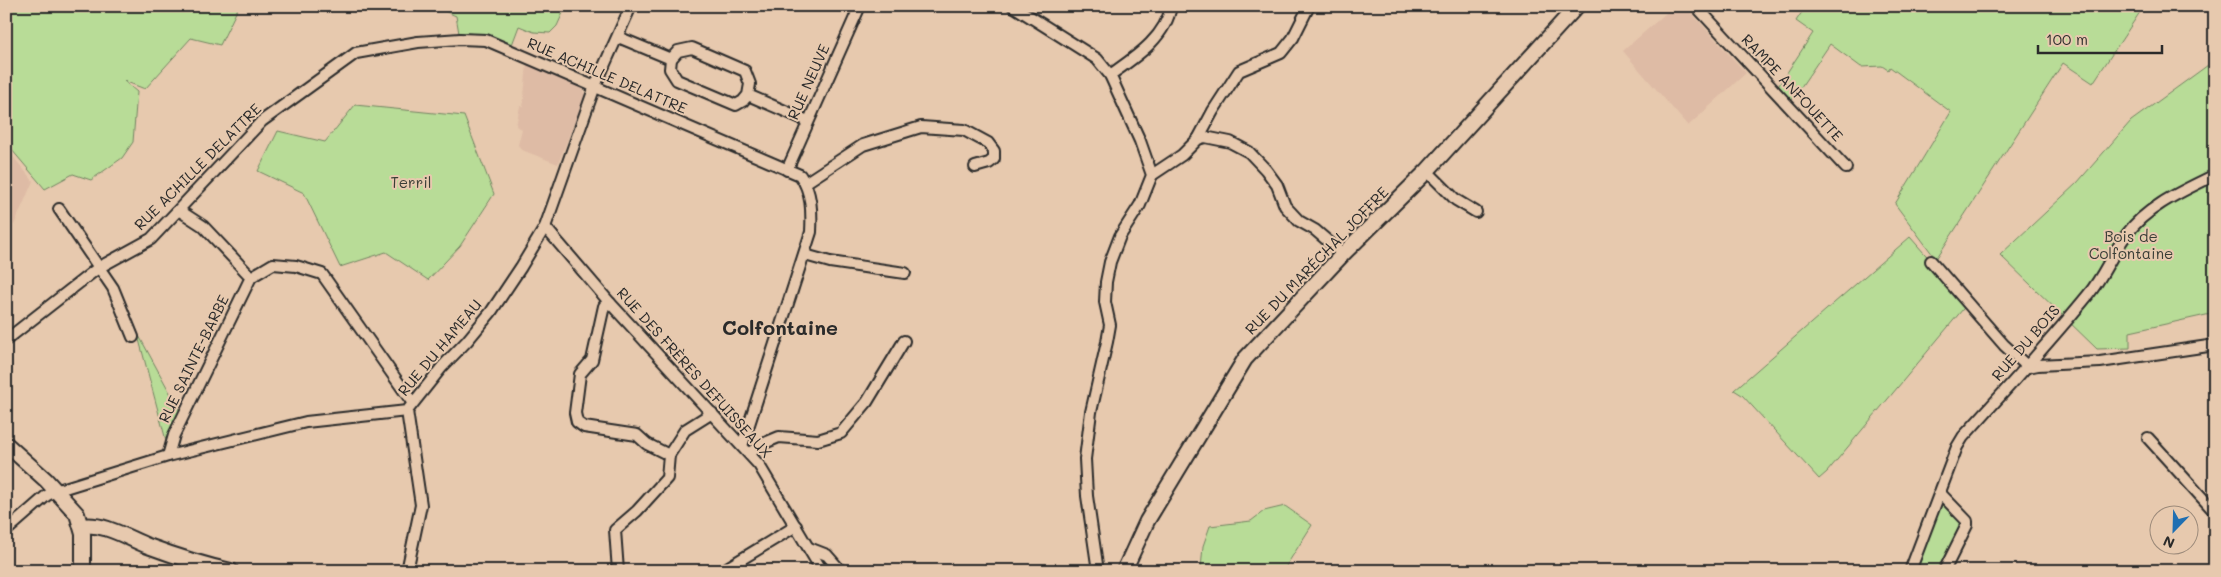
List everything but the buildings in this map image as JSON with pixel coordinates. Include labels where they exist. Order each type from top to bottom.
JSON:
[{"type":"street","name":"RUE DU HAMEAU","points":[[6,531],[46,496],[55,491],[168,456],[306,422],[409,407],[491,312],[545,227],[595,86],[631,6]]},
{"type":"street","name":"RUE NEUVE","points":[[787,170],[860,6]]},
{"type":"street","points":[[1012,6],[1097,59],[1110,75],[1140,140],[1152,175]]},
{"type":"street","points":[[1110,75],[1141,52],[1157,35],[1169,19],[1171,6]]},
{"type":"street","points":[[1098,571],[1088,505],[1085,459],[1091,412],[1108,342],[1110,325],[1106,302],[1106,282],[1110,262],[1120,236],[1140,205],[1152,175],[1182,156],[1198,139],[1213,111],[1239,71],[1281,53],[1293,38],[1309,6]]},
{"type":"street","name":"RUE DU MARÉCHAL JOFFRE","points":[[1124,571],[1147,520],[1245,359],[1343,254],[1427,170],[1576,6]]},
{"type":"street","name":"RAMPE ANFOUETTE","points":[[1696,6],[1846,168]]},
{"type":"street","points":[[618,37],[671,59]]},
{"type":"street","name":"RUE ACHILLE DELATTRE","points":[[6,340],[98,268],[150,240],[180,211],[262,120],[356,53],[418,42],[460,39],[486,40],[800,175],[806,183]]},
{"type":"street","points":[[692,48],[746,71],[750,84],[748,95],[743,102],[736,105],[677,80],[670,69],[671,59],[678,51],[692,48]]},
{"type":"street","points":[[748,95],[808,121]]},
{"type":"street","points":[[746,450],[811,232],[812,206],[806,183],[863,145],[921,127],[964,130],[988,143],[994,151],[994,159],[989,163],[975,167]]},
{"type":"street","points":[[1198,139],[1205,136],[1230,142],[1249,152],[1277,185],[1285,206],[1299,221],[1315,230],[1343,254]]},
{"type":"street","points":[[1427,170],[1456,200],[1476,212]]},
{"type":"street","name":"RUE DU BOIS","points":[[1910,571],[1957,447],[1963,438],[2028,367],[2041,349],[2102,278],[2127,234],[2139,221],[2164,202],[2215,175]]},
{"type":"street","points":[[59,209],[113,288],[134,337]]},
{"type":"street","points":[[180,211],[203,226],[251,277],[273,264],[296,266],[322,274],[409,407],[421,505],[407,571]]},
{"type":"street","name":"RUE DES FRÈRES DEFUISSEAUX","points":[[545,227],[610,303],[759,465],[822,571]]},
{"type":"street","points":[[805,255],[830,262],[904,273]]},
{"type":"street","points":[[1931,261],[2004,344],[2028,367],[2100,362],[2215,346]]},
{"type":"street","name":"RUE SAINTE-BARBE","points":[[168,456],[174,435],[251,277]]},
{"type":"street","points":[[610,303],[604,306],[592,360],[580,374],[575,413],[577,422],[584,427],[637,435],[647,444],[669,455]]},
{"type":"street","points":[[746,450],[779,437],[818,440],[840,433],[867,402],[904,341]]},
{"type":"street","points":[[618,571],[614,530],[637,511],[667,478],[669,455],[685,430],[712,413]]},
{"type":"street","points":[[2148,438],[2215,512]]},
{"type":"street","points":[[6,444],[72,506],[82,526],[83,571]]},
{"type":"street","points":[[1940,493],[1967,524],[1944,571]]},
{"type":"street","points":[[82,526],[103,527],[207,566],[231,571]]},
{"type":"street","points":[[722,571],[796,526]]},
{"type":"street","points":[[809,548],[827,555],[841,571]]},
{"type":"shaded area","points":[[1674,6],[1685,6],[1746,73],[1688,126],[1623,51]]},
{"type":"shaded area","points":[[527,63],[581,87],[585,95],[558,164],[522,150],[518,145],[522,129],[516,126],[520,106],[523,107]]},
{"type":"shaded area","points":[[6,148],[33,181],[14,225],[6,221]]},
{"type":"green space","points":[[6,6],[239,6],[220,45],[191,38],[145,89],[124,81],[137,92],[133,142],[122,158],[91,180],[73,174],[45,189],[6,143]]},
{"type":"green space","points":[[433,6],[566,6],[557,26],[550,33],[534,32],[519,26],[510,50],[460,39],[456,16]]},
{"type":"green space","points":[[1806,6],[2144,6],[2093,83],[2063,63],[1936,259],[1895,204],[1951,112],[1890,67],[1888,70],[1882,66],[1861,67],[1830,44],[1788,106],[1775,91],[1813,33],[1796,21]]},
{"type":"green space","name":"Bois de Colfontaine","points":[[2215,60],[2215,313],[2130,332],[2130,348],[2097,349],[2000,255],[2077,183],[2131,121]]},
{"type":"green space","name":"Terril","points":[[355,105],[464,116],[494,194],[460,246],[428,280],[386,252],[340,267],[304,193],[258,171],[278,131],[325,142]]},
{"type":"green space","points":[[1910,237],[1968,303],[1827,472],[1819,479],[1742,395],[1734,390]]},
{"type":"green space","points":[[137,332],[181,413],[168,448]]},
{"type":"green space","points":[[1945,503],[1964,526],[1944,571],[1913,571],[1939,505]]},
{"type":"green space","points":[[1285,506],[1312,525],[1283,571],[1201,569],[1203,546],[1210,526],[1251,521],[1264,511]]},
{"type":"district","name":"Colfontaine","points":[[780,328]]}]
